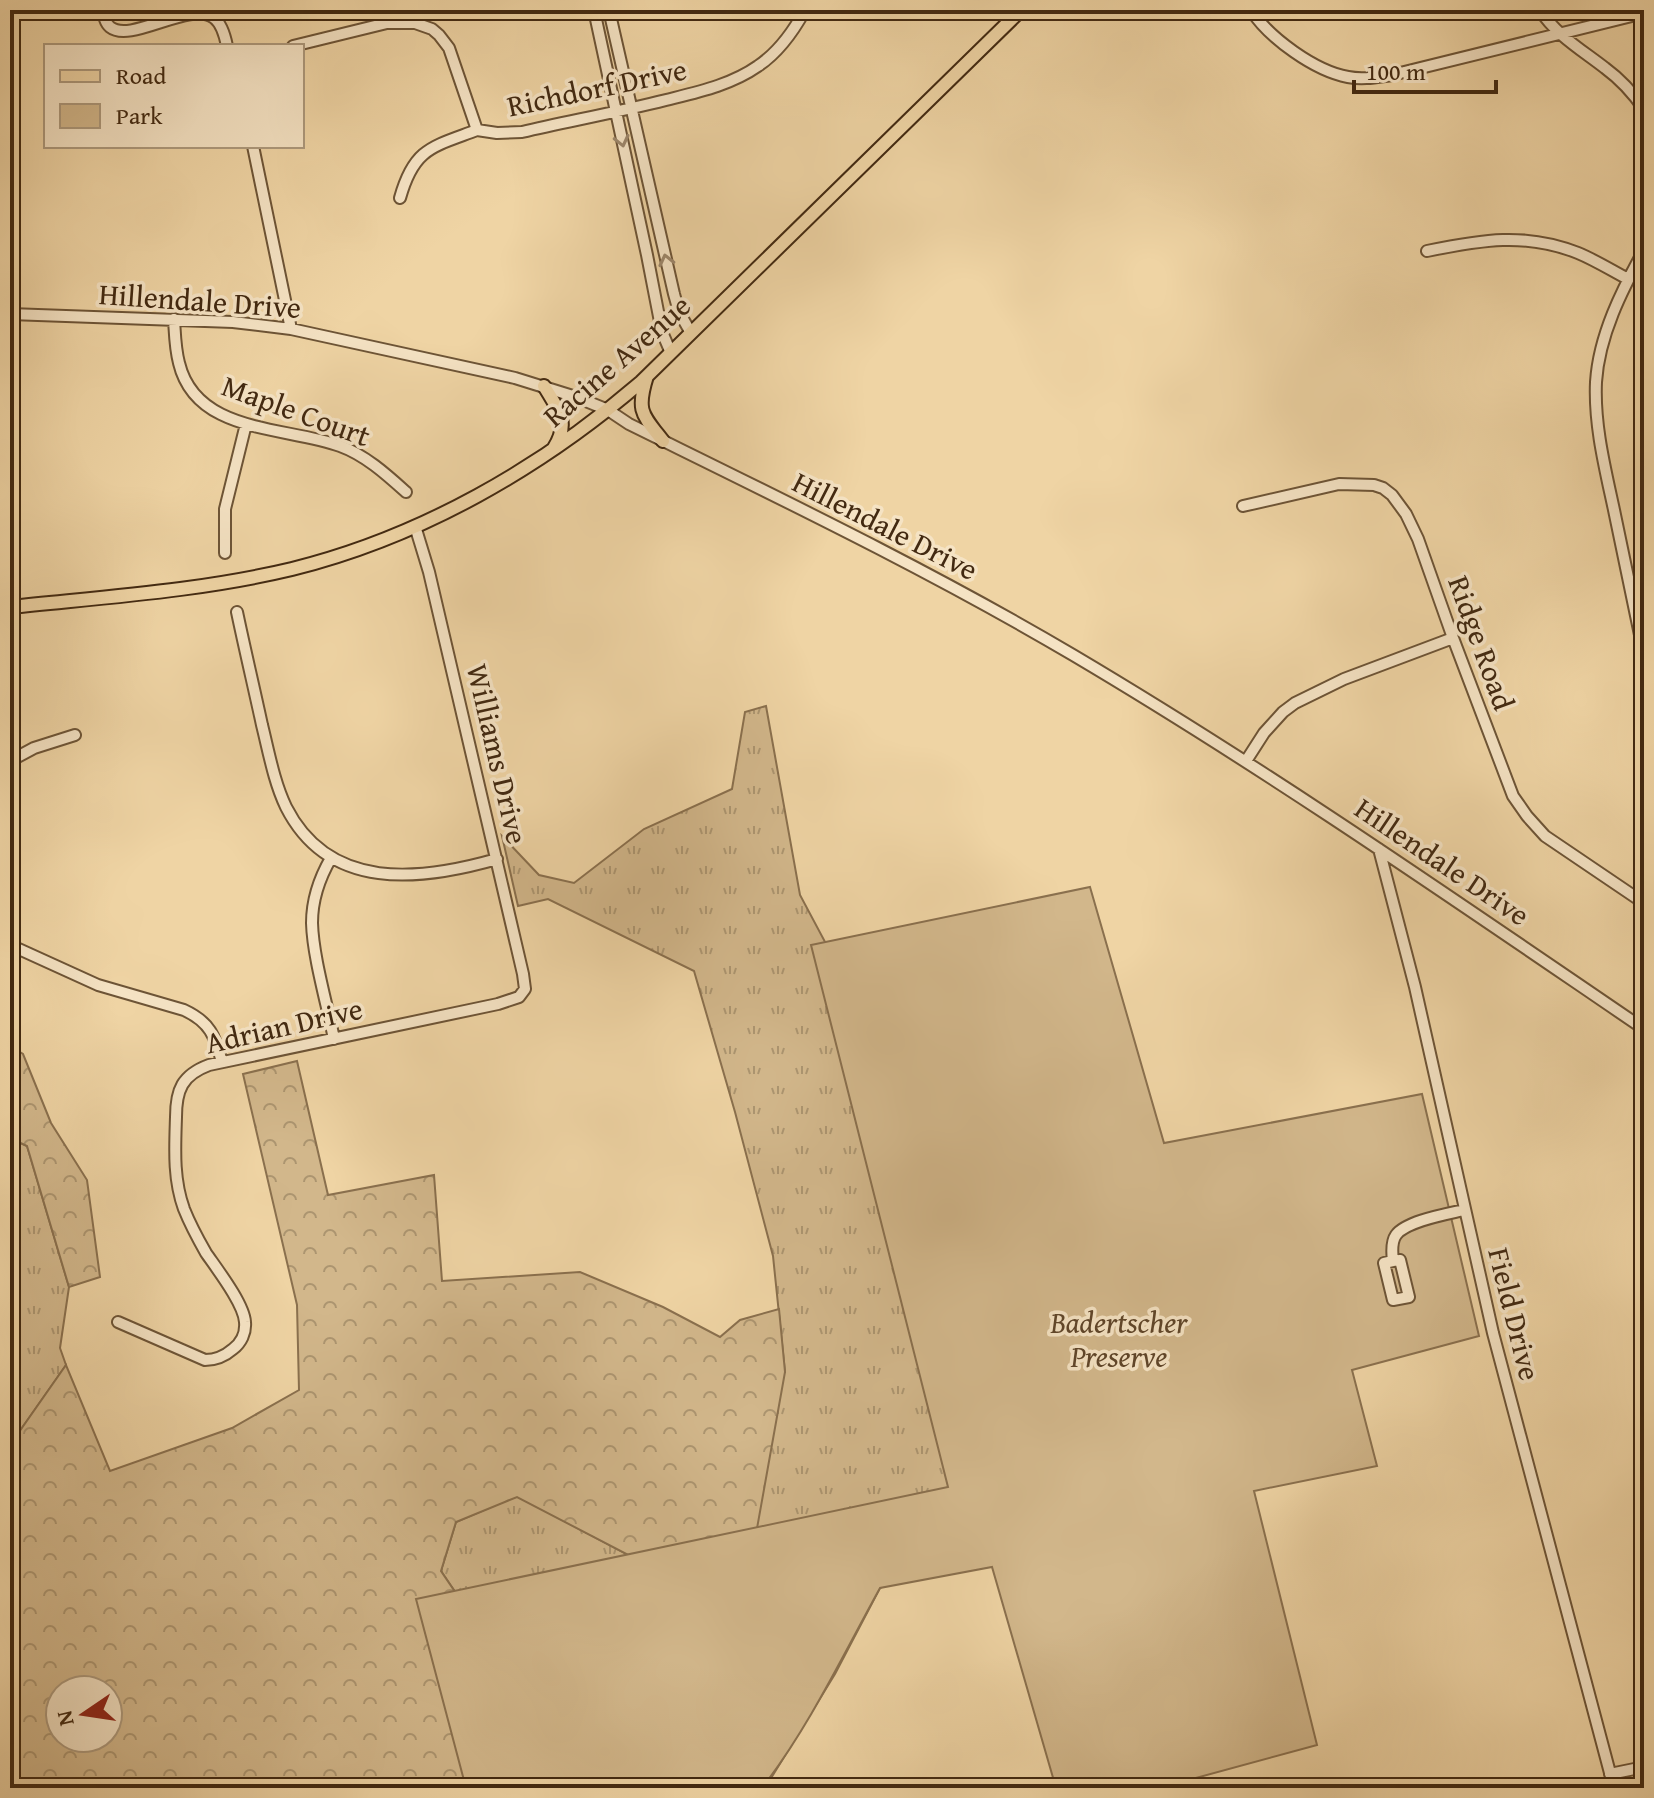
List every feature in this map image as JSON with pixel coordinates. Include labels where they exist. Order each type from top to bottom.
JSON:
[{"type":"main road","name":"Racine Avenue","points":[[10,607],[169,590],[264,575],[338,555],[415,526],[474,497],[552,451],[608,410],[647,376],[1021,10]]},
{"type":"main road","points":[[647,376],[640,398],[641,408],[663,441]]},
{"type":"main road","points":[[544,386],[563,425],[562,434],[552,451]]},
{"type":"street","points":[[103,10],[110,27],[121,30],[188,14],[208,14],[220,26],[226,44]]},
{"type":"street","points":[[594,10],[662,332],[671,353]]},
{"type":"street","points":[[609,10],[679,312],[691,333]]},
{"type":"street","name":"Richdorf Drive","points":[[301,44],[387,23],[415,23],[432,29],[449,48],[477,130],[522,132],[709,89],[749,72],[782,46],[805,10]]},
{"type":"street","points":[[1251,10],[1269,32],[1305,58],[1334,73],[1357,78],[1392,75],[1644,13]]},
{"type":"street","points":[[1540,10],[1560,34],[1620,81],[1644,109]]},
{"type":"street","points":[[400,198],[406,176],[420,156],[436,145],[477,130]]},
{"type":"street","points":[[253,148],[291,329]]},
{"type":"street","points":[[1427,251],[1494,239],[1528,240],[1580,254],[1628,279]]},
{"type":"street","points":[[1644,250],[1608,327],[1596,381],[1596,414],[1604,461],[1644,654]]},
{"type":"street","name":"Hillendale Drive","points":[[10,314],[233,322],[291,329],[467,366],[544,386],[608,410],[629,424],[911,564],[1079,659],[1246,761],[1644,1029]]},
{"type":"street","name":"Maple Court","points":[[174,319],[179,363],[188,384],[205,405],[216,413],[246,424],[338,445],[365,458],[406,492]]},
{"type":"street","points":[[225,553],[225,509],[246,424]]},
{"type":"street","name":"Ridge Road","points":[[1243,506],[1339,484],[1383,488],[1399,504],[1412,526],[1513,796],[1545,836],[1644,903]]},
{"type":"street","name":"Williams Drive","points":[[415,526],[429,572],[497,859],[523,974],[523,994]]},
{"type":"street","points":[[237,612],[270,761],[281,794],[296,823],[317,847],[331,858],[364,871],[400,876],[420,876],[497,859]]},
{"type":"street","points":[[1246,761],[1273,722],[1295,703],[1344,679],[1453,638]]},
{"type":"street","points":[[10,761],[34,748],[75,735]]},
{"type":"street","name":"Field Drive","points":[[1379,849],[1415,987],[1493,1333],[1614,1788]]},
{"type":"street","points":[[331,858],[319,884],[312,922],[334,1039]]},
{"type":"street","points":[[10,945],[98,985],[196,1015],[213,1035],[222,1062]]},
{"type":"street","name":"Adrian Drive","points":[[118,1322],[205,1360],[228,1353],[242,1338],[244,1316],[190,1224],[180,1198],[175,1172],[175,1119],[178,1092],[190,1074],[222,1062],[498,1004],[523,994]]},
{"type":"street","points":[[1393,1261],[1391,1252],[1395,1236],[1409,1225],[1464,1210]]},
{"type":"street","points":[[1610,1774],[1644,1767]]},
{"type":"green space","points":[[766,706],[800,895],[841,972],[1219,1413],[880,1588],[835,1674],[765,1788],[692,1788],[481,1630],[441,1571],[456,1522],[517,1496],[634,1558],[785,1372],[773,1256],[694,971],[548,899],[518,906],[502,836],[539,875],[574,883],[644,829],[732,789],[745,712]]},
{"type":"green space","name":"Badertscher Preserve","points":[[1090,887],[1164,1143],[1422,1094],[1479,1336],[1352,1370],[1377,1466],[1254,1491],[1317,1745],[1159,1788],[1056,1788],[992,1567],[880,1588],[810,1716],[762,1788],[466,1788],[416,1599],[948,1487],[811,945]]},
{"type":"green space","points":[[10,1046],[23,1054],[51,1123],[87,1180],[100,1277],[69,1287],[27,1146],[10,1138]]},
{"type":"green space","points":[[297,1061],[328,1195],[434,1175],[442,1281],[580,1272],[663,1307],[720,1337],[740,1320],[779,1309],[785,1372],[756,1534],[634,1558],[517,1497],[456,1522],[441,1571],[481,1630],[692,1788],[15,1788],[10,1785],[10,1445],[66,1365],[110,1471],[232,1428],[299,1390],[297,1305],[243,1074]]},
{"type":"green space","points":[[10,1138],[27,1146],[69,1287],[60,1348],[66,1365],[10,1445]]}]
